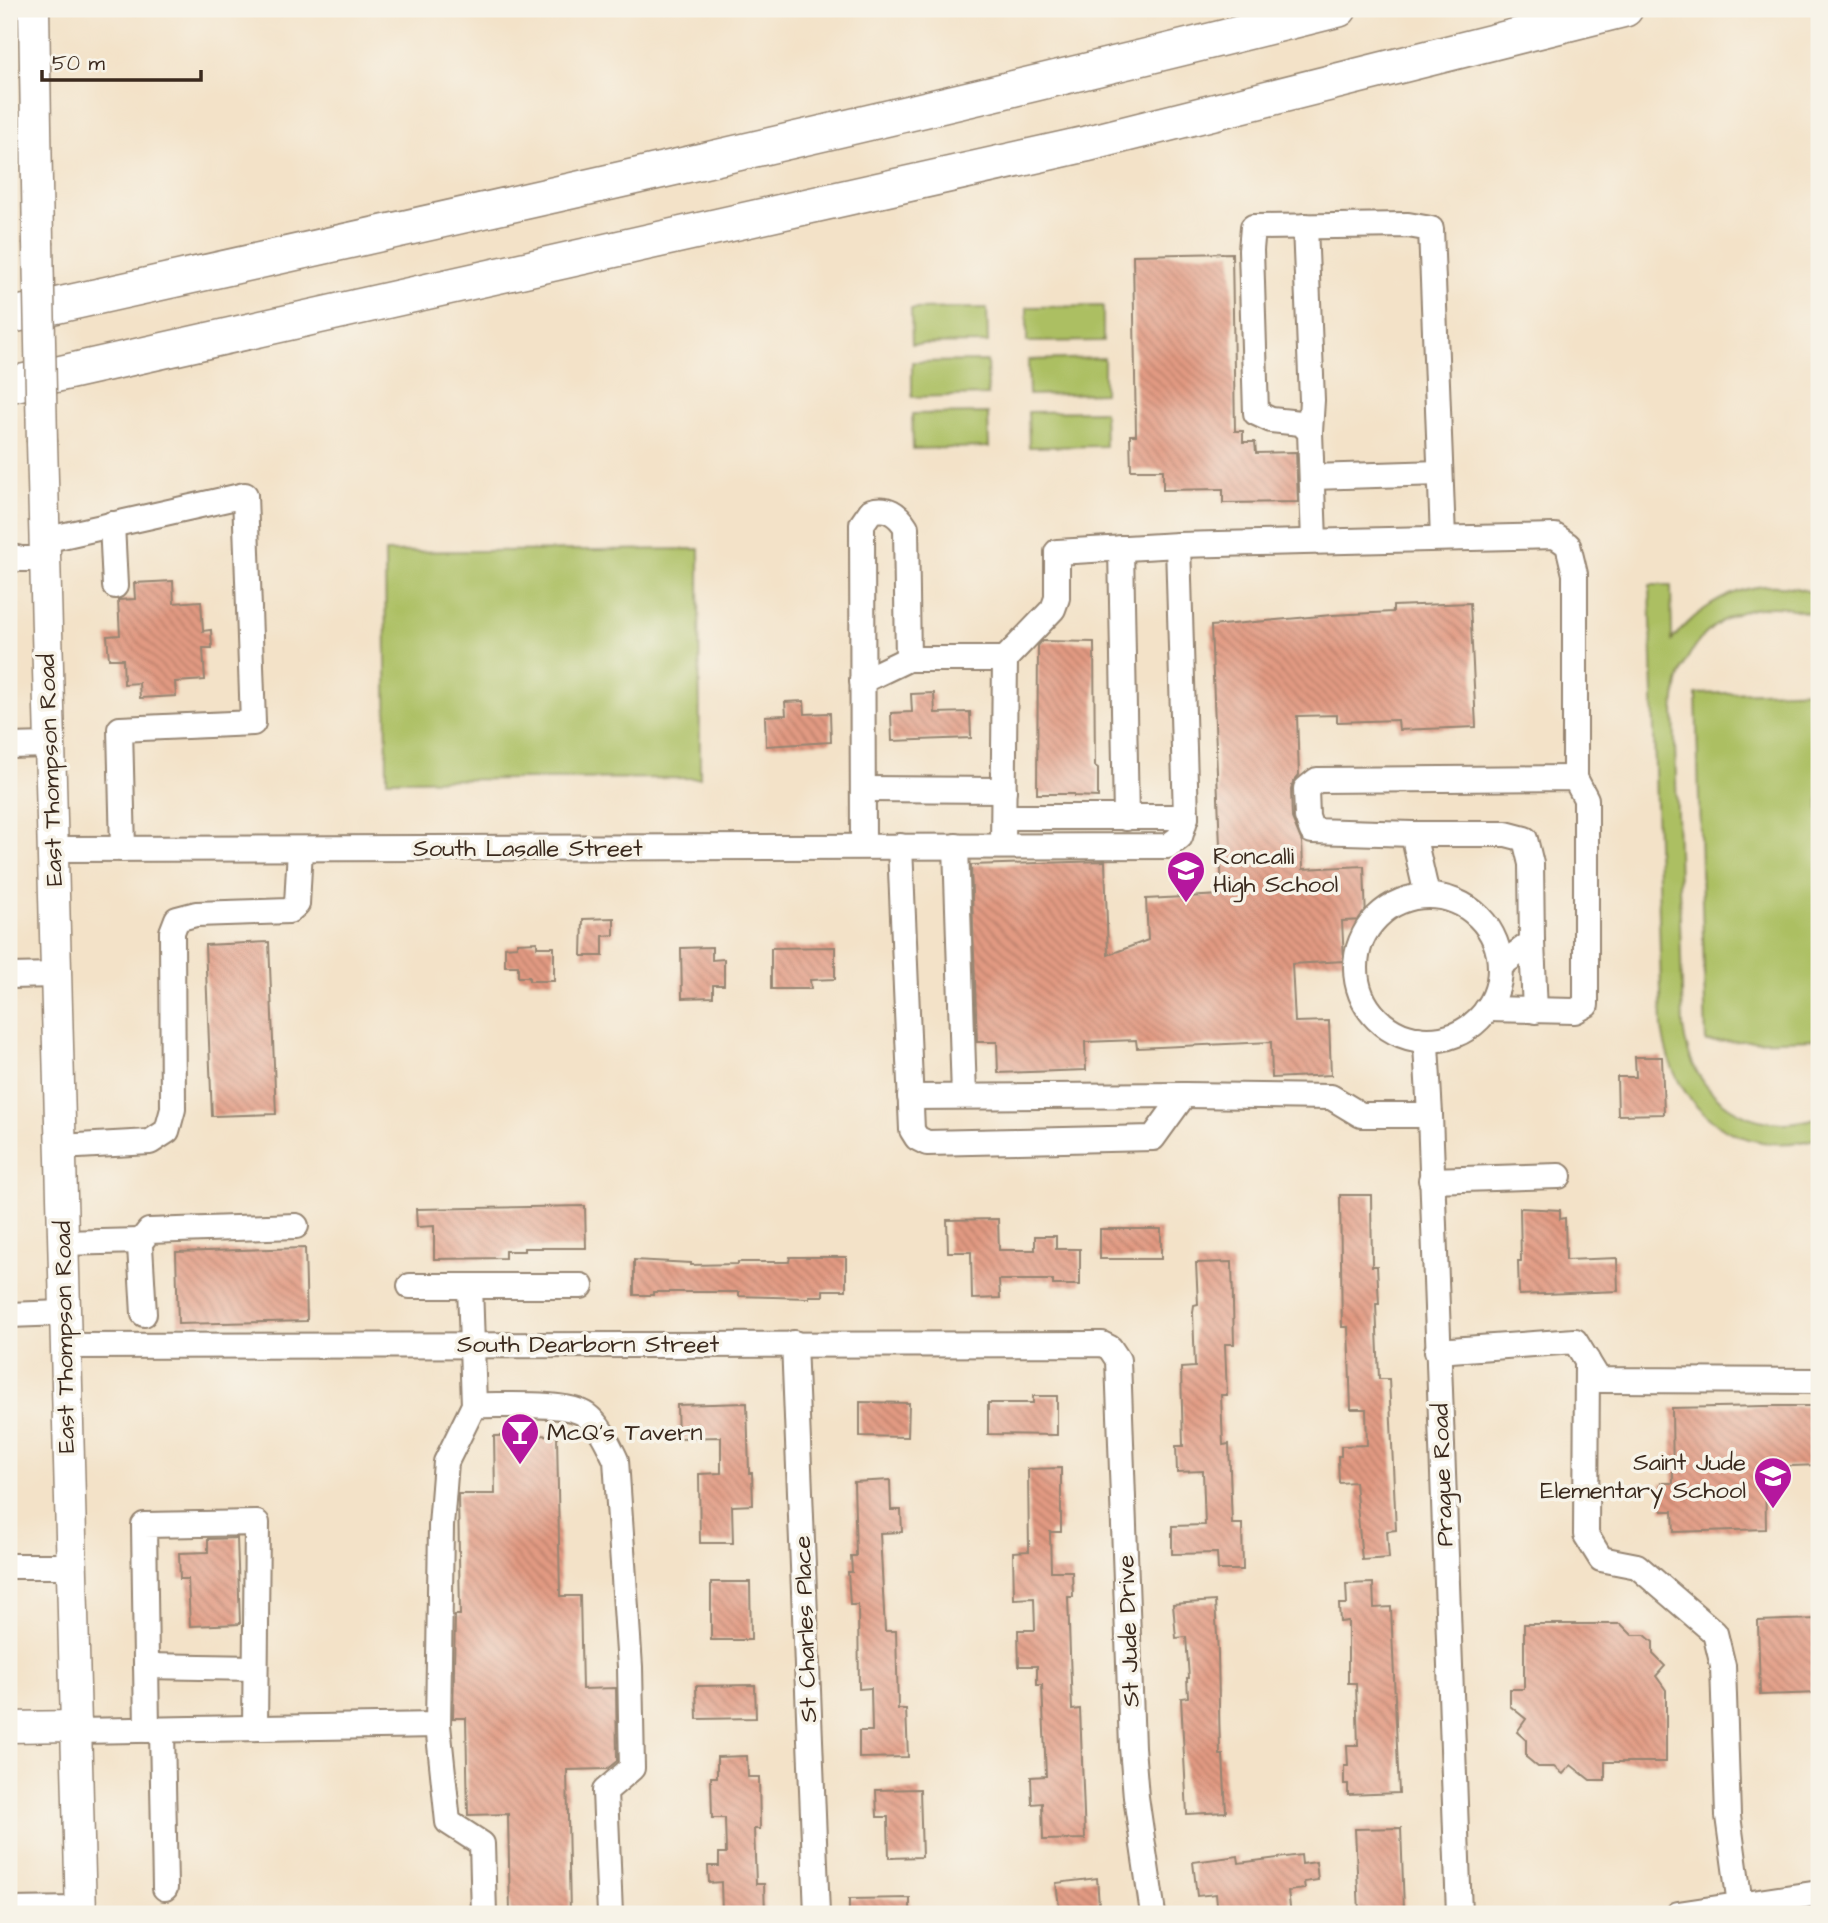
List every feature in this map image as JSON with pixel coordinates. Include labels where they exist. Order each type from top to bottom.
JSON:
[{"type":"highway","points":[[9,316],[569,192],[1069,77],[1339,9]]},
{"type":"highway","points":[[9,385],[1072,147],[1625,9]]},
{"type":"main road","name":"East Thompson Road","points":[[34,9],[44,549],[75,1729]]},
{"type":"main road","points":[[9,1727],[75,1729],[81,1912]]},
{"type":"street","points":[[1310,432],[1301,423],[1271,420],[1256,413],[1251,250],[1253,227],[1408,225],[1431,229],[1443,538]]},
{"type":"street","points":[[1305,226],[1314,541]]},
{"type":"street","points":[[1312,477],[1440,474]]},
{"type":"street","points":[[9,556],[21,559],[112,524],[245,495],[253,723],[120,729],[123,849]]},
{"type":"street","points":[[863,846],[862,524],[871,510],[891,511],[899,516],[906,527],[908,659]]},
{"type":"street","points":[[112,524],[115,586]]},
{"type":"street","points":[[1003,845],[1004,659],[1053,609],[1057,598],[1057,552],[1178,545],[1555,536],[1568,545],[1575,574],[1575,778],[1586,799],[1586,1005],[1575,1011],[1487,1009]]},
{"type":"street","points":[[1003,817],[1186,817],[1178,545]]},
{"type":"street","points":[[1121,548],[1126,818]]},
{"type":"street","points":[[862,681],[908,659],[1004,659]]},
{"type":"street","points":[[9,746],[49,746]]},
{"type":"street","points":[[1535,1011],[1531,864],[1525,839],[1506,834],[1312,831],[1307,817],[1306,789],[1317,780],[1575,778]]},
{"type":"street","points":[[863,789],[1004,790]]},
{"type":"street","name":"South Lasalle Street","points":[[53,849],[1168,846],[1180,837],[1186,817]]},
{"type":"street","points":[[1413,834],[1427,895]]},
{"type":"street","points":[[900,846],[912,1130],[917,1138],[927,1143],[1153,1138],[1184,1095]]},
{"type":"street","points":[[956,846],[964,1096]]},
{"type":"street","points":[[60,1147],[150,1142],[167,1131],[173,1109],[172,932],[177,919],[196,914],[289,911],[297,904],[300,849]]},
{"type":"street","points":[[1427,895],[1449,898],[1478,916],[1486,924],[1496,944],[1500,966],[1497,989],[1487,1009],[1474,1024],[1457,1034],[1437,1040],[1418,1040],[1397,1033],[1379,1021],[1365,1004],[1358,984],[1356,963],[1360,942],[1371,923],[1386,908],[1406,898],[1427,895]]},
{"type":"street","points":[[1500,966],[1532,942]]},
{"type":"street","points":[[9,975],[56,975]]},
{"type":"street","name":"Prague Road","points":[[1418,1040],[1426,1045],[1430,1115],[1459,1914]]},
{"type":"street","points":[[911,1097],[1331,1097],[1361,1115],[1430,1115]]},
{"type":"street","points":[[1431,1180],[1559,1176]]},
{"type":"street","points":[[144,1314],[141,1241],[149,1231],[296,1226]]},
{"type":"street","points":[[62,1243],[141,1241]]},
{"type":"street","points":[[410,1286],[581,1286]]},
{"type":"street","points":[[470,1286],[474,1405],[446,1462],[441,1526],[438,1725],[448,1822],[482,1844],[484,1914]]},
{"type":"street","points":[[9,1315],[63,1313]]},
{"type":"street","points":[[1437,1351],[1575,1341],[1599,1380],[1819,1381]]},
{"type":"street","name":"St Charles Place","points":[[794,1343],[817,1914]]},
{"type":"street","name":"South Dearborn Street","points":[[64,1346],[1102,1343],[1110,1348]]},
{"type":"street","name":"St Jude Drive","points":[[1110,1348],[1118,1360],[1132,1747],[1136,1797],[1153,1914]]},
{"type":"street","points":[[1587,1360],[1586,1535],[1601,1559],[1637,1566],[1715,1633],[1723,1666],[1728,1816],[1740,1905]]},
{"type":"street","points":[[474,1405],[563,1407],[585,1413],[602,1432],[615,1460],[630,1667],[632,1769],[605,1791],[610,1914]]},
{"type":"street","points":[[165,1888],[154,1730],[146,1666],[144,1525],[257,1523],[255,1728]]},
{"type":"street","points":[[9,1566],[71,1566]]},
{"type":"street","points":[[146,1666],[255,1668]]},
{"type":"street","points":[[75,1729],[438,1725]]},
{"type":"street","points":[[1678,1914],[1819,1893]]},
{"type":"street","points":[[9,1910],[81,1912]]},
{"type":"green space","points":[[1103,306],[1103,341],[1027,342],[1027,307]]},
{"type":"green space","points":[[987,308],[988,343],[912,344],[911,309]]},
{"type":"green space","points":[[1104,358],[1104,393],[1029,395],[1028,360]]},
{"type":"green space","points":[[987,361],[988,395],[912,397],[912,362]]},
{"type":"green space","points":[[1104,411],[1105,446],[1029,447],[1028,412]]},
{"type":"green space","points":[[988,413],[989,447],[913,449],[912,414]]},
{"type":"green space","points":[[699,549],[700,778],[387,780],[385,552]]},
{"type":"green space","points":[[1650,585],[1671,585],[1672,640],[1703,610],[1738,592],[1777,586],[1798,588],[1819,595],[1819,617],[1792,609],[1766,607],[1742,612],[1721,622],[1703,637],[1688,657],[1679,680],[1674,708],[1683,1027],[1688,1052],[1698,1074],[1728,1106],[1748,1117],[1770,1122],[1794,1122],[1819,1117],[1819,1138],[1789,1143],[1762,1142],[1736,1135],[1714,1122],[1695,1104],[1679,1083],[1668,1057],[1662,1028]]},
{"type":"green space","points":[[1819,690],[1819,1039],[1706,1042],[1696,694]]},
{"type":"building","points":[[1232,253],[1235,431],[1243,431],[1243,442],[1255,442],[1256,453],[1296,452],[1298,502],[1223,503],[1223,489],[1163,490],[1163,470],[1131,470],[1130,435],[1136,435],[1133,255]]},
{"type":"building","points":[[173,581],[174,603],[201,601],[203,631],[211,630],[212,648],[203,648],[205,680],[175,682],[176,696],[140,698],[139,683],[124,684],[123,659],[109,659],[107,636],[120,635],[118,600],[135,599],[134,583]]},
{"type":"building","points":[[1470,603],[1476,727],[1399,730],[1398,720],[1337,722],[1337,715],[1297,716],[1299,775],[1291,789],[1292,818],[1302,842],[1303,869],[1364,866],[1366,920],[1342,921],[1344,961],[1292,964],[1295,1022],[1329,1021],[1331,1075],[1272,1078],[1271,1042],[1137,1048],[1136,1040],[1085,1042],[1086,1070],[998,1073],[997,1042],[977,1042],[971,865],[1105,861],[1108,955],[1148,940],[1146,899],[1222,895],[1211,626],[1393,612],[1393,606]]},
{"type":"building","points":[[1042,641],[1094,642],[1095,766],[1098,768],[1098,797],[1037,794],[1038,646]]},
{"type":"building","points":[[934,693],[935,713],[970,712],[971,738],[892,741],[891,713],[912,712],[911,694]]},
{"type":"building","points":[[804,701],[805,714],[830,713],[831,742],[766,746],[765,716],[786,715],[785,702]]},
{"type":"building","points":[[614,918],[614,935],[603,936],[603,956],[582,956],[583,919]]},
{"type":"building","points":[[269,942],[276,1114],[212,1116],[205,945]]},
{"type":"building","points":[[537,942],[537,947],[554,947],[554,981],[529,981],[529,977],[518,977],[518,966],[505,966],[505,947]]},
{"type":"building","points":[[712,947],[712,960],[724,959],[724,985],[713,985],[713,997],[682,998],[681,948]]},
{"type":"building","points":[[835,947],[835,979],[810,980],[811,989],[771,989],[771,948]]},
{"type":"building","points":[[1635,1057],[1662,1057],[1664,1114],[1618,1115],[1617,1077],[1636,1077]]},
{"type":"building","points":[[1340,1195],[1371,1195],[1372,1266],[1377,1266],[1379,1304],[1376,1304],[1379,1379],[1389,1379],[1396,1530],[1387,1531],[1389,1558],[1362,1560],[1355,1482],[1339,1483],[1338,1456],[1341,1456],[1341,1446],[1367,1445],[1366,1409],[1351,1409],[1348,1327],[1342,1327]]},
{"type":"building","points":[[585,1206],[586,1248],[524,1248],[524,1251],[505,1251],[505,1258],[434,1259],[434,1226],[417,1227],[416,1209]]},
{"type":"building","points":[[1520,1208],[1560,1210],[1560,1219],[1565,1218],[1566,1260],[1617,1258],[1618,1291],[1519,1295]]},
{"type":"building","points":[[998,1219],[999,1250],[1035,1250],[1035,1236],[1056,1236],[1056,1249],[1080,1249],[1080,1285],[1053,1285],[1053,1280],[999,1280],[1000,1298],[972,1299],[971,1252],[948,1252],[947,1220]]},
{"type":"building","points":[[1100,1229],[1161,1229],[1161,1259],[1100,1259]]},
{"type":"building","points":[[305,1248],[307,1321],[178,1324],[176,1252]]},
{"type":"building","points":[[790,1257],[846,1257],[846,1290],[823,1290],[823,1296],[809,1298],[739,1296],[739,1292],[653,1292],[653,1295],[634,1295],[634,1260],[691,1265],[789,1262]]},
{"type":"building","points":[[1232,1262],[1234,1344],[1225,1344],[1227,1395],[1221,1395],[1223,1445],[1229,1444],[1232,1524],[1242,1524],[1243,1570],[1218,1570],[1217,1553],[1172,1554],[1172,1526],[1205,1525],[1203,1471],[1177,1472],[1176,1446],[1183,1446],[1181,1368],[1195,1367],[1193,1313],[1194,1305],[1198,1304],[1196,1263]]},
{"type":"building","points":[[1033,1396],[1057,1396],[1057,1435],[988,1434],[988,1403],[1033,1403]]},
{"type":"building","points":[[860,1402],[909,1403],[908,1437],[860,1436]]},
{"type":"building","points":[[747,1403],[749,1473],[752,1473],[753,1505],[732,1506],[733,1543],[700,1543],[699,1474],[721,1473],[721,1437],[678,1438],[677,1405]]},
{"type":"building","points":[[1819,1406],[1819,1465],[1765,1467],[1766,1529],[1674,1532],[1673,1511],[1662,1511],[1661,1483],[1673,1483],[1672,1408]]},
{"type":"building","points":[[557,1435],[560,1596],[580,1596],[582,1689],[616,1688],[617,1761],[607,1769],[567,1770],[570,1914],[510,1914],[508,1814],[468,1815],[466,1718],[453,1718],[455,1615],[460,1615],[458,1494],[495,1494],[494,1436]]},
{"type":"building","points":[[1061,1468],[1061,1532],[1050,1532],[1051,1571],[1072,1571],[1073,1597],[1068,1597],[1072,1710],[1080,1709],[1085,1839],[1043,1840],[1042,1803],[1032,1804],[1031,1777],[1046,1776],[1042,1685],[1037,1685],[1037,1666],[1019,1666],[1018,1630],[1035,1630],[1034,1598],[1014,1599],[1013,1552],[1029,1551],[1028,1469]]},
{"type":"building","points":[[890,1480],[891,1510],[901,1510],[902,1532],[880,1533],[885,1631],[896,1631],[898,1709],[906,1709],[908,1757],[859,1758],[859,1731],[872,1731],[871,1688],[859,1689],[858,1605],[850,1605],[848,1572],[852,1572],[851,1556],[856,1556],[854,1482]]},
{"type":"building","points":[[237,1538],[240,1624],[190,1626],[188,1579],[180,1579],[179,1553],[208,1552],[208,1539]]},
{"type":"building","points":[[711,1582],[750,1582],[751,1640],[711,1640]]},
{"type":"building","points":[[1373,1583],[1374,1608],[1391,1607],[1399,1793],[1348,1795],[1348,1784],[1344,1784],[1344,1766],[1348,1766],[1347,1745],[1358,1745],[1356,1683],[1348,1683],[1348,1621],[1340,1622],[1339,1604],[1347,1604],[1346,1584]]},
{"type":"building","points":[[1215,1601],[1220,1755],[1223,1755],[1226,1812],[1187,1814],[1181,1698],[1188,1697],[1189,1678],[1186,1637],[1176,1638],[1173,1604]]},
{"type":"building","points":[[1819,1619],[1819,1693],[1760,1695],[1758,1621]]},
{"type":"building","points":[[1524,1624],[1621,1624],[1632,1635],[1645,1635],[1653,1642],[1653,1654],[1665,1666],[1656,1676],[1666,1690],[1666,1762],[1605,1762],[1605,1780],[1590,1780],[1571,1765],[1563,1774],[1554,1767],[1538,1767],[1526,1757],[1526,1740],[1517,1732],[1526,1719],[1510,1706],[1510,1689],[1524,1689]]},
{"type":"building","points":[[755,1685],[756,1718],[697,1719],[696,1686]]},
{"type":"building","points":[[747,1756],[748,1777],[759,1777],[760,1829],[754,1829],[756,1884],[764,1884],[765,1914],[722,1912],[721,1882],[709,1883],[708,1866],[719,1866],[719,1853],[726,1853],[725,1818],[712,1818],[711,1777],[717,1777],[717,1757]]},
{"type":"building","points":[[920,1789],[922,1857],[889,1858],[888,1817],[877,1817],[876,1790]]},
{"type":"building","points":[[1401,1828],[1404,1910],[1359,1912],[1355,1829]]},
{"type":"building","points":[[1301,1855],[1302,1864],[1316,1862],[1318,1880],[1304,1882],[1305,1889],[1288,1891],[1291,1914],[1218,1914],[1216,1894],[1197,1896],[1193,1862],[1238,1856],[1239,1863]]},
{"type":"building","points":[[1097,1878],[1098,1914],[1060,1914],[1056,1883]]},
{"type":"building","points":[[910,1898],[910,1914],[849,1914],[849,1899]]},
{"type":"place","name":"Roncalli High School","points":[[1186,904]]},
{"type":"place","name":"McQ's Tavern","points":[[520,1466]]},
{"type":"place","name":"Saint Jude Elementary School","points":[[1773,1510]]}]
